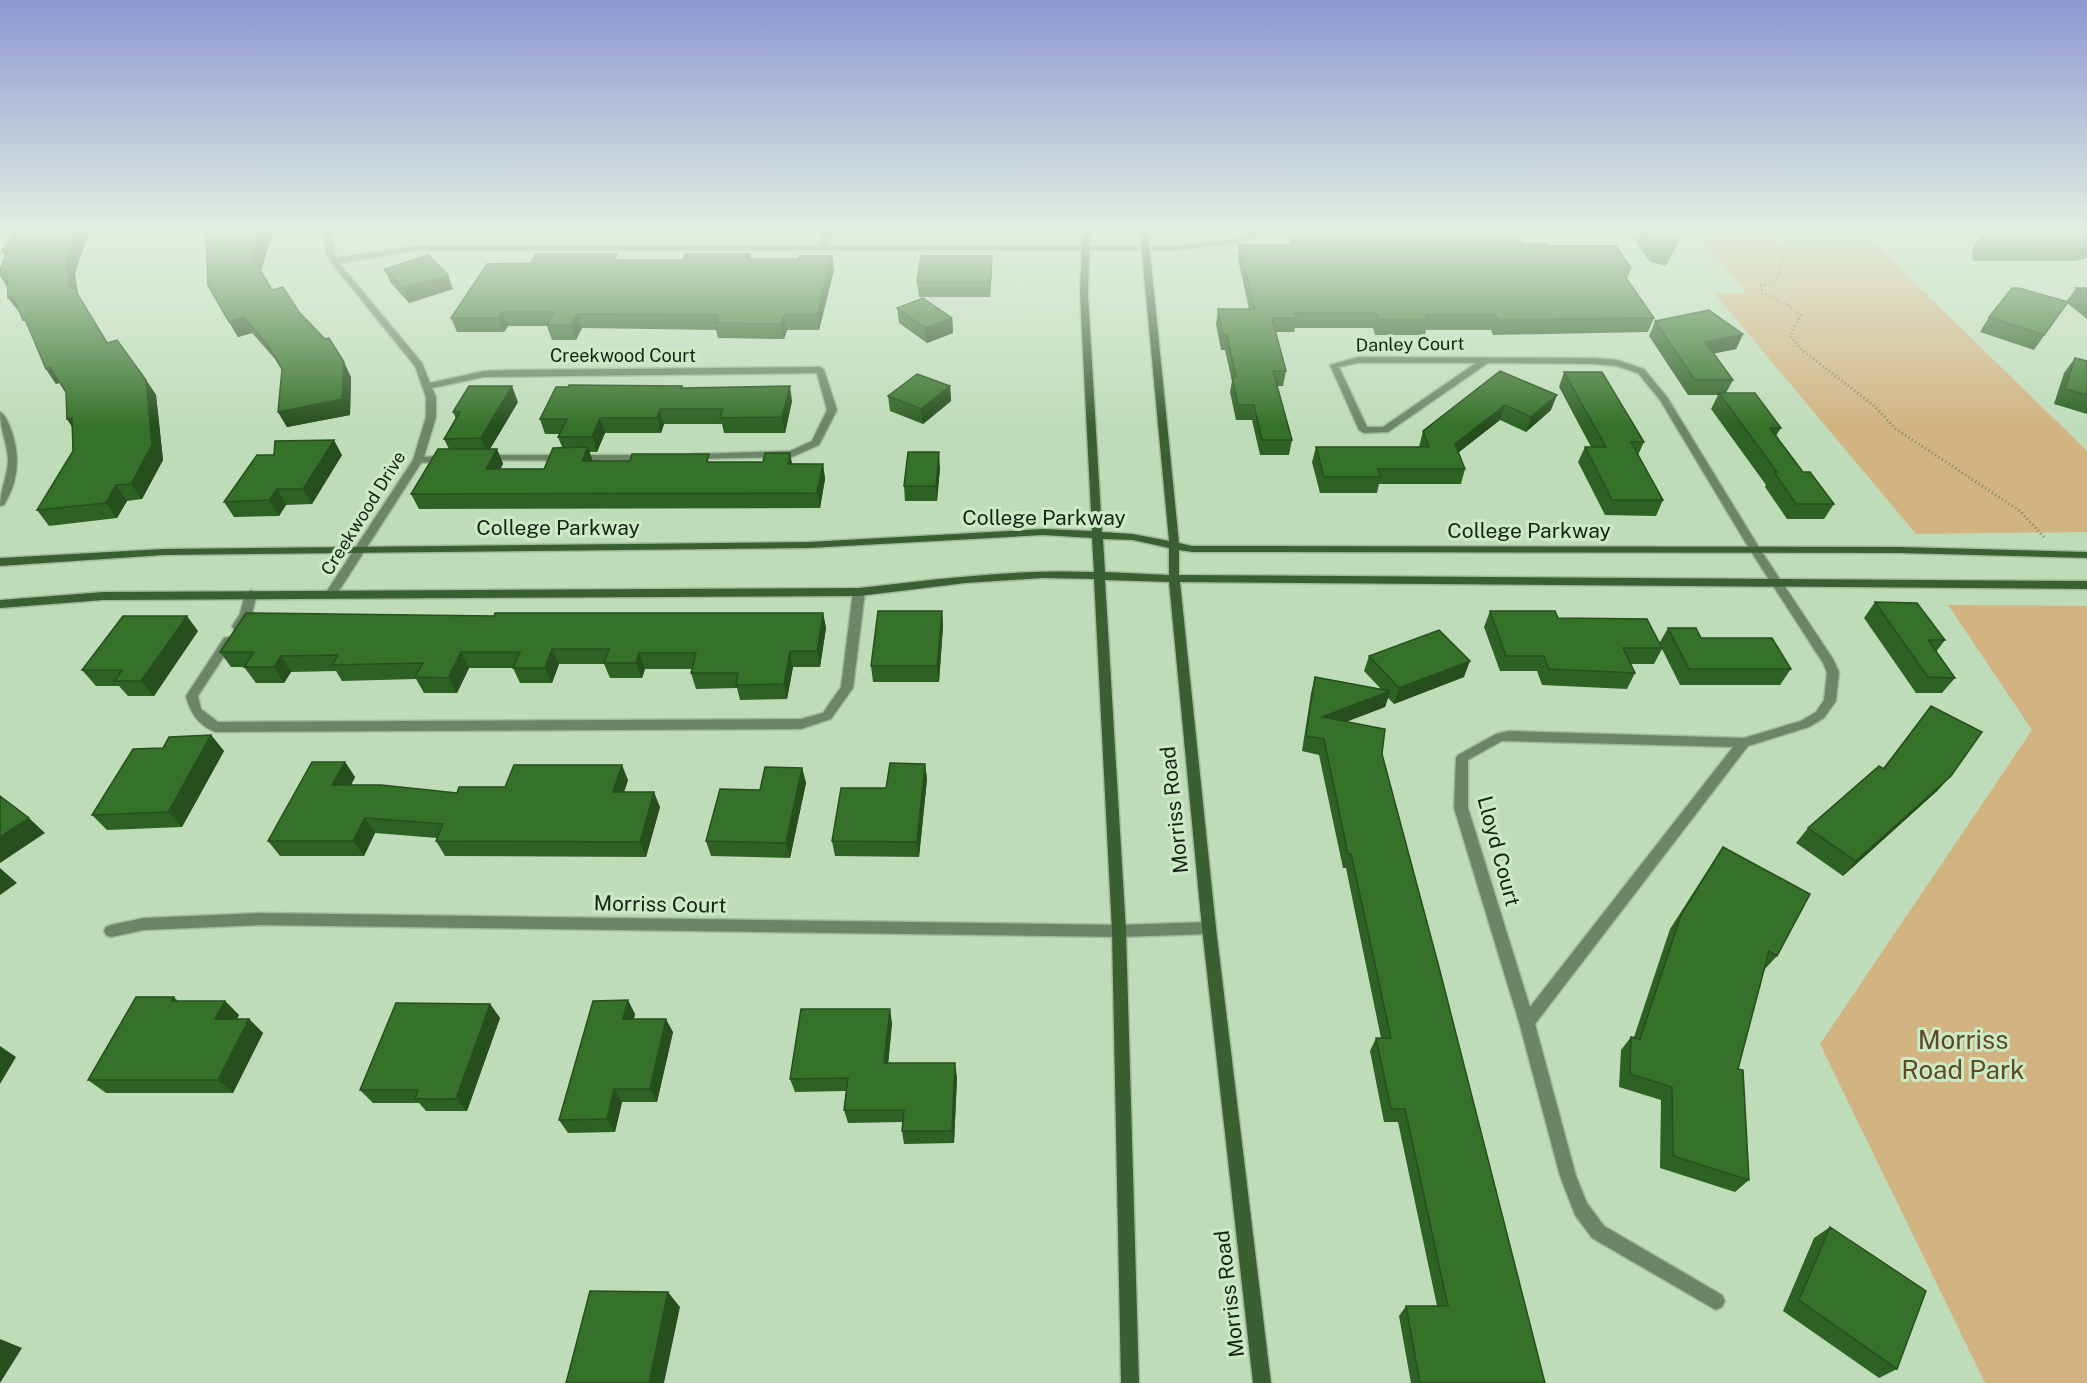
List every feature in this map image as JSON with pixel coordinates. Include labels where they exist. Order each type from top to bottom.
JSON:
[{"type":"main road","points":[[1084,297],[1095,535],[1119,931],[1130,1383]]},
{"type":"main road","name":"Morriss Road","points":[[1150,297],[1175,545],[1174,579],[1209,928],[1262,1383]]},
{"type":"main road","name":"College Parkway","points":[[0,562],[104,554],[809,545],[1043,532],[1133,537],[1192,549],[1910,550],[2087,555]]},
{"type":"main road","points":[[0,604],[104,596],[859,592],[966,579],[1043,574],[1174,579],[2087,585]]},
{"type":"street","name":"Creekwood Drive","points":[[331,594],[418,460],[431,417],[431,398],[419,365],[363,297]]},
{"type":"street","name":"Danley Court","points":[[1486,360],[1385,430],[1364,430],[1334,365],[1358,360],[1486,360],[1595,361],[1617,363],[1641,371],[1664,399],[1755,550]]},
{"type":"street","name":"Creekwood Court","points":[[428,386],[483,374],[513,372],[820,370],[832,410],[816,443],[792,454],[684,458]]},
{"type":"street","points":[[0,415],[9,436],[14,465],[8,488],[0,503]]},
{"type":"street","points":[[418,460],[660,458]]},
{"type":"street","name":"Lloyd Court","points":[[1716,1301],[1598,1232],[1588,1221],[1568,1176],[1527,1022],[1461,808],[1462,758],[1500,737],[1508,736],[1744,743],[1805,724],[1820,715],[1830,701],[1833,672],[1829,662],[1755,550]]},
{"type":"street","points":[[251,594],[246,614],[192,696],[196,711],[215,727],[801,724],[827,716],[847,688],[859,592]]},
{"type":"street","points":[[1527,1022],[1744,743]]},
{"type":"street","name":"Morriss Court","points":[[111,931],[144,924],[260,919],[1119,931],[1209,928]]},
{"type":"path","points":[[1769,297],[1789,306],[1800,315],[1790,336],[1803,351],[1873,405],[1896,429],[2020,511],[2044,537],[2055,538]]},
{"type":"green space","points":[[1717,297],[1929,297],[2087,451],[2087,532],[1916,534]]},
{"type":"green space","name":"Morriss Road Park","points":[[1948,605],[2087,606],[2087,1383],[1985,1383],[1820,1044],[2032,730]]},
{"type":"building","points":[[13,297],[79,297],[107,343],[117,340],[146,380],[152,445],[131,484],[116,485],[106,503],[37,510],[73,451],[72,418],[67,419],[66,392],[50,367],[46,369],[25,319],[23,320]]},
{"type":"building","points":[[215,297],[289,297],[299,312],[325,339],[329,338],[344,362],[342,399],[278,412],[282,369],[268,345],[244,318],[229,322]]},
{"type":"building","points":[[465,297],[822,297],[817,315],[784,315],[781,324],[715,323],[718,315],[577,314],[571,325],[547,325],[554,312],[502,312],[498,318],[451,318]]},
{"type":"building","points":[[1252,297],[1639,297],[1654,318],[1498,320],[1495,315],[1426,315],[1428,320],[1379,320],[1376,313],[1295,313],[1297,318],[1272,318],[1286,371],[1273,371],[1292,440],[1262,440],[1254,405],[1238,405],[1232,377],[1236,377],[1227,335],[1223,335],[1218,309],[1255,309]]},
{"type":"building","points":[[2005,297],[2049,297],[2068,302],[2044,335],[1989,317]]},
{"type":"building","points":[[923,298],[952,318],[925,328],[897,308]]},
{"type":"building","points":[[1709,310],[1743,334],[1705,342],[1733,380],[1695,380],[1655,321]]},
{"type":"building","points":[[2075,358],[2087,361],[2087,395],[2065,389]]},
{"type":"building","points":[[1500,371],[1557,395],[1531,417],[1505,405],[1455,444],[1465,469],[1378,469],[1381,477],[1324,477],[1316,447],[1429,447],[1423,431]]},
{"type":"building","points":[[1564,372],[1602,372],[1644,442],[1631,442],[1663,500],[1612,500],[1585,447],[1606,447]]},
{"type":"building","points":[[917,374],[950,386],[921,409],[888,396]]},
{"type":"building","points":[[569,385],[682,386],[681,388],[790,386],[782,417],[720,418],[723,409],[660,409],[657,418],[600,418],[592,437],[558,437],[567,419],[540,419],[556,387],[568,387]]},
{"type":"building","points":[[469,386],[512,386],[481,438],[444,439],[460,412],[453,412]]},
{"type":"building","points":[[1719,393],[1755,393],[1781,428],[1770,428],[1803,472],[1810,472],[1834,504],[1796,504],[1774,472],[1777,472]]},
{"type":"building","points":[[334,440],[303,489],[277,489],[269,500],[224,502],[257,455],[274,455],[275,441]]},
{"type":"building","points":[[588,447],[582,461],[630,461],[632,454],[709,454],[707,462],[763,462],[765,453],[790,453],[788,464],[823,464],[817,493],[411,494],[438,449],[497,449],[486,469],[544,469],[553,448]]},
{"type":"building","points":[[908,452],[939,452],[936,486],[904,486]]},
{"type":"building","points":[[1875,602],[1917,603],[1945,640],[1928,640],[1955,678],[1928,677]]},
{"type":"building","points":[[878,611],[942,611],[937,666],[871,666]]},
{"type":"building","points":[[1490,611],[1555,611],[1558,618],[1647,619],[1662,648],[1623,648],[1635,673],[1549,669],[1544,656],[1506,656]]},
{"type":"building","points":[[246,613],[494,616],[495,613],[823,613],[817,651],[790,651],[784,684],[736,685],[738,673],[691,673],[696,653],[639,653],[636,663],[604,663],[609,649],[552,649],[545,668],[513,668],[520,652],[461,652],[448,678],[415,677],[423,663],[332,665],[338,655],[281,656],[274,667],[244,667],[254,652],[220,652]]},
{"type":"building","points":[[123,616],[187,616],[141,681],[115,681],[122,670],[82,670]]},
{"type":"building","points":[[1668,628],[1696,628],[1701,638],[1772,638],[1791,669],[1689,669]]},
{"type":"building","points":[[1439,630],[1470,661],[1399,688],[1369,656]]},
{"type":"building","points":[[1315,677],[1390,691],[1322,717],[1385,729],[1382,754],[1545,1383],[1420,1383],[1406,1306],[1448,1306],[1405,1109],[1391,1109],[1376,1038],[1391,1038],[1324,739],[1306,736]]},
{"type":"building","points":[[1931,706],[1982,732],[1951,776],[1856,861],[1808,828],[1879,766],[1884,769]]},
{"type":"building","points":[[211,735],[168,812],[92,815],[133,749],[163,748],[169,737]]},
{"type":"building","points":[[312,762],[345,762],[332,785],[381,785],[457,793],[459,787],[505,787],[514,765],[622,765],[613,792],[654,792],[640,842],[436,841],[443,824],[365,818],[353,841],[268,841]]},
{"type":"building","points":[[890,763],[925,764],[917,842],[832,841],[841,788],[886,788]]},
{"type":"building","points":[[765,767],[802,768],[786,843],[706,841],[720,789],[760,790]]},
{"type":"building","points":[[0,796],[29,818],[0,837]]},
{"type":"building","points":[[1723,847],[1810,894],[1777,956],[1769,951],[1738,1069],[1743,1070],[1749,1180],[1673,1156],[1672,1087],[1630,1074],[1631,1037],[1640,1039],[1681,915]]},
{"type":"building","points":[[136,997],[174,997],[172,1001],[225,1001],[215,1019],[249,1019],[218,1080],[88,1080]]},
{"type":"building","points":[[628,1000],[623,1019],[666,1019],[650,1089],[614,1089],[607,1119],[559,1120],[593,1001]]},
{"type":"building","points":[[396,1003],[490,1004],[456,1099],[415,1099],[418,1090],[360,1090]]},
{"type":"building","points":[[801,1009],[890,1009],[884,1063],[955,1063],[952,1131],[902,1131],[904,1110],[844,1110],[848,1078],[790,1079]]},
{"type":"building","points":[[1830,1227],[1926,1291],[1897,1369],[1799,1300]]},
{"type":"building","points":[[590,1291],[668,1292],[649,1383],[566,1383]]}]
